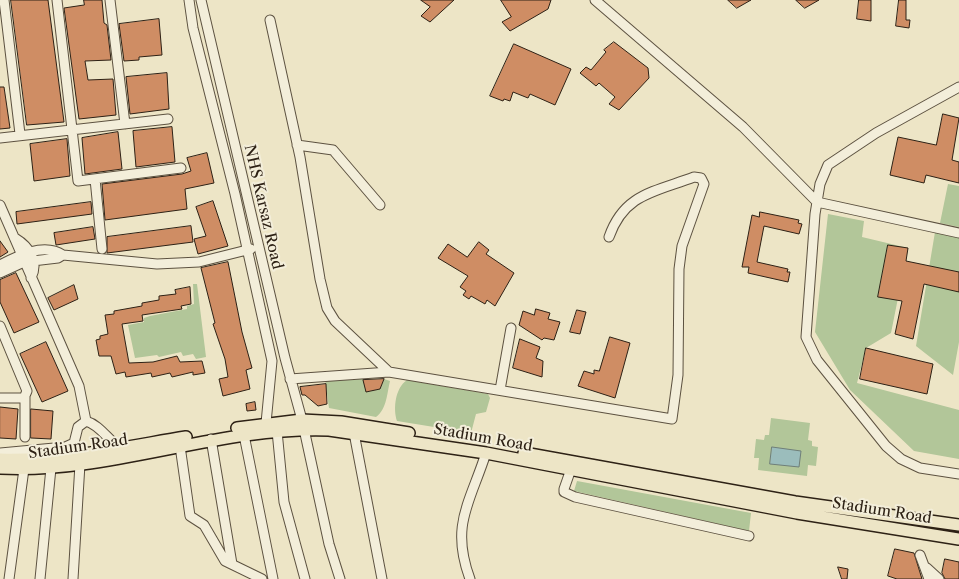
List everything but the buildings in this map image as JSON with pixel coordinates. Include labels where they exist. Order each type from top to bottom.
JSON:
[{"type":"main road","name":"Stadium Road","points":[[0,459],[27,460],[67,457],[266,423],[380,428],[795,502],[959,525]]},
{"type":"main road","name":"Stadium Road","points":[[0,468],[51,468],[80,464],[303,424],[486,453],[797,513],[959,539]]},
{"type":"street","points":[[4,0],[20,134]]},
{"type":"street","points":[[57,0],[78,180],[181,168]]},
{"type":"street","points":[[110,0],[125,124]]},
{"type":"street","points":[[189,0],[192,21],[248,250],[272,361],[266,423]]},
{"type":"street","name":"NHS Karsaz Road","points":[[201,0],[290,379],[303,424],[323,517],[340,579]]},
{"type":"street","points":[[595,0],[743,127],[817,202],[959,232]]},
{"type":"street","points":[[192,21],[204,19]]},
{"type":"street","points":[[270,20],[297,145],[320,279],[327,308],[335,321],[388,372]]},
{"type":"street","points":[[959,87],[876,133],[828,165],[820,184],[817,202],[806,338],[817,360],[886,446],[901,459],[920,468],[959,474]]},
{"type":"street","points":[[0,138],[20,134],[168,119]]},
{"type":"street","points":[[297,145],[333,150],[380,205]]},
{"type":"street","points":[[290,379],[388,372],[672,419],[678,375],[679,269],[682,246],[704,184],[701,178],[694,177],[633,201],[618,214],[608,238]]},
{"type":"street","points":[[94,179],[102,249]]},
{"type":"street","points":[[0,205],[79,386],[86,422]]},
{"type":"street","points":[[15,238],[30,251],[35,270],[31,278]]},
{"type":"street","points":[[0,273],[30,251],[58,252],[63,255],[158,264],[199,262],[259,248]]},
{"type":"street","points":[[0,265],[22,258],[34,261],[58,258],[63,255]]},
{"type":"street","points":[[0,326],[26,384],[25,437]]},
{"type":"street","points":[[500,390],[511,328]]},
{"type":"street","points":[[272,361],[285,358]]},
{"type":"street","points":[[0,398],[25,397]]},
{"type":"street","points":[[86,422],[97,426],[107,439],[120,448]]},
{"type":"street","points":[[0,453],[65,447],[74,443],[78,427],[86,422]]},
{"type":"street","points":[[277,430],[284,502],[305,579]]},
{"type":"street","points":[[354,433],[382,579]]},
{"type":"street","points":[[244,435],[273,579]]},
{"type":"street","points":[[211,439],[232,564]]},
{"type":"street","points":[[180,446],[190,516],[204,524],[225,561],[262,579]]},
{"type":"street","points":[[470,579],[463,560],[460,534],[465,511],[486,453]]},
{"type":"street","points":[[73,579],[80,464]]},
{"type":"street","points":[[40,579],[51,468]]},
{"type":"street","points":[[9,579],[24,469]]},
{"type":"street","points":[[571,469],[564,492],[575,497],[748,536]]},
{"type":"street","points":[[920,555],[929,579]]},
{"type":"street","points":[[925,567],[939,579]]},
{"type":"green space","points":[[948,184],[959,186],[959,227],[940,223]]},
{"type":"green space","points":[[828,214],[864,221],[862,237],[908,248],[891,333],[866,348],[857,383],[959,410],[959,459],[914,451],[850,390],[815,332]]},
{"type":"green space","points":[[935,232],[959,238],[959,342],[953,375],[916,346]]},
{"type":"green space","points":[[193,284],[197,284],[206,357],[196,359],[193,354],[183,356],[181,352],[159,357],[157,355],[135,358],[128,325],[144,322],[144,318],[150,316],[187,309],[187,306],[194,304]]},
{"type":"green space","points":[[363,376],[367,392],[380,389],[384,379],[390,381],[386,400],[380,414],[376,417],[329,408],[325,379]]},
{"type":"green space","points":[[407,380],[488,394],[490,398],[486,412],[476,414],[471,433],[397,421],[395,411],[396,399],[400,388]]},
{"type":"green space","points":[[771,418],[810,423],[808,440],[812,441],[812,446],[818,447],[816,466],[808,465],[807,476],[758,470],[759,458],[754,458],[756,439],[764,440],[765,435],[769,435]]},
{"type":"green space","points":[[577,481],[751,513],[749,531],[574,491]]},
{"type":"water","points":[[772,447],[801,451],[799,467],[770,464]]}]
